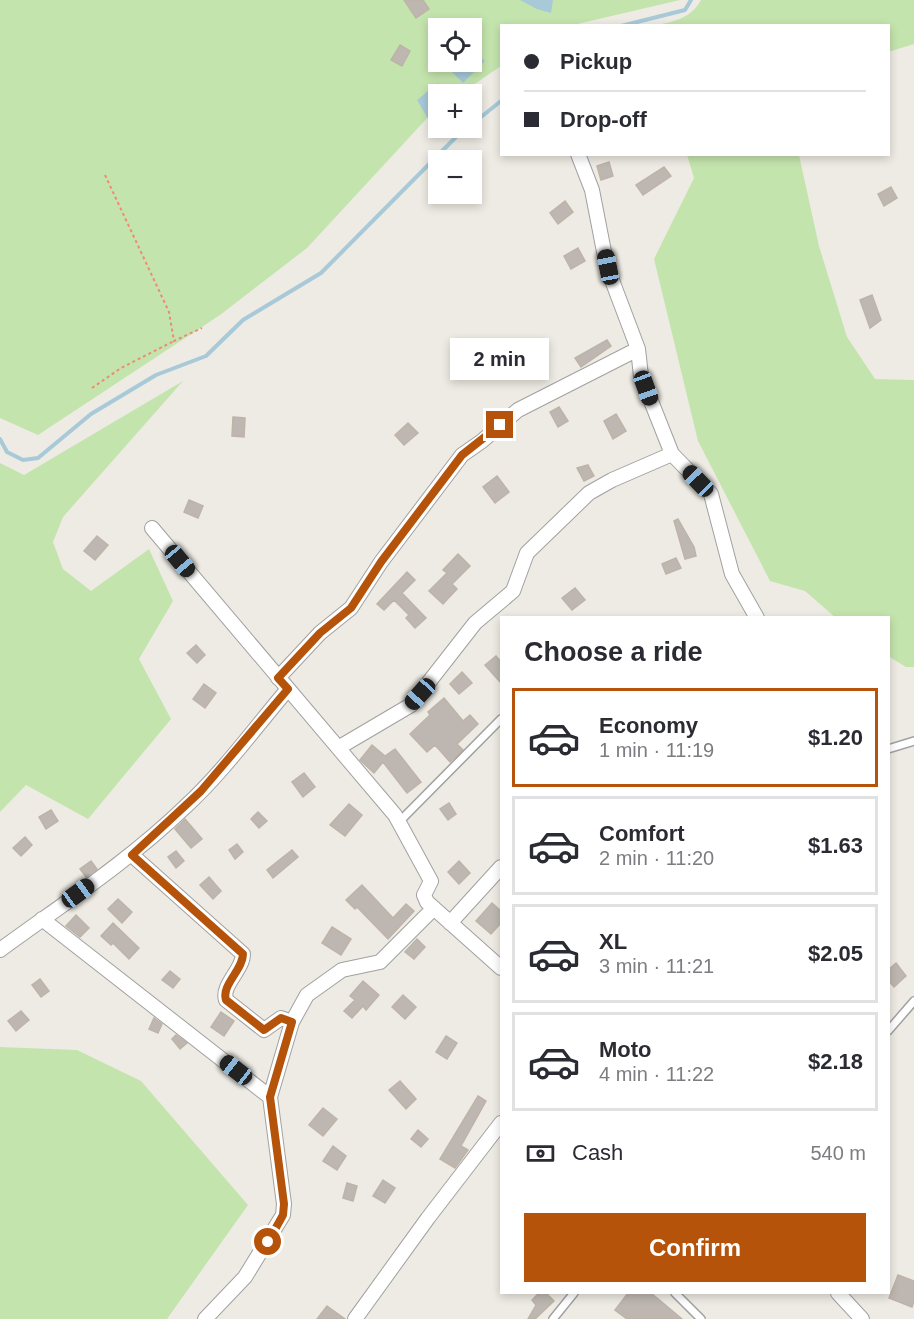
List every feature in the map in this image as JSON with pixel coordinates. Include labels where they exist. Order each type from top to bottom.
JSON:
[{"type":"street","points":[[579,156],[592,190],[608,267],[638,349],[642,376],[672,454],[711,494],[732,574],[756,616]]},
{"type":"street","points":[[278,678],[320,633],[351,608],[388,553],[462,455],[518,410],[638,349]]},
{"type":"street","points":[[338,748],[411,705],[475,622],[513,591],[527,553],[589,493],[612,480],[672,454]]},
{"type":"street","points":[[152,528],[399,822],[431,881],[424,895],[427,902],[500,967]]},
{"type":"street","points":[[0,950],[132,855],[201,791],[288,689]]},
{"type":"street","points":[[132,855],[243,954],[243,961],[225,992],[226,1000],[264,1030],[281,1018],[292,1022]]},
{"type":"street","points":[[450,923],[500,868]]},
{"type":"street","points":[[205,1319],[245,1277],[283,1215],[284,1204],[270,1097],[292,1022],[307,994],[342,970],[380,962],[434,908]]},
{"type":"street","points":[[42,919],[270,1097]]},
{"type":"street","points":[[355,1319],[500,1124]]},
{"type":"street","points":[[839,1294],[862,1319]]},
{"type":"lane","points":[[399,822],[500,720]]},
{"type":"lane","points":[[890,748],[914,741]]},
{"type":"lane","points":[[890,1029],[914,1001]]},
{"type":"lane","points":[[553,1319],[573,1294]]},
{"type":"lane","points":[[676,1294],[701,1319]]},
{"type":"path","points":[[105,175],[169,312],[174,341]]},
{"type":"path","points":[[92,388],[121,368],[202,328]]},
{"type":"green space","points":[[0,0],[680,0],[577,24],[500,24],[500,67],[475,84],[428,84],[428,117],[307,248],[220,315],[38,435],[0,418]]},
{"type":"green space","points":[[701,0],[914,0],[914,44],[890,51],[890,24],[661,24],[688,15]]},
{"type":"green space","points":[[687,156],[799,156],[819,246],[847,337],[875,379],[914,380],[914,667],[906,667],[890,657],[890,616],[834,616],[805,591],[770,581],[698,441],[654,259],[694,178]]},
{"type":"green space","points":[[183,381],[63,517],[53,542],[63,569],[91,591],[149,549],[173,601],[139,659],[171,719],[88,819],[26,785],[0,812],[0,463],[24,475]]},
{"type":"green space","points":[[0,1047],[77,1050],[141,1081],[248,1205],[167,1319],[0,1319]]},
{"type":"water","points":[[520,0],[553,0],[551,13],[537,9]]},
{"type":"water","points":[[452,72],[474,72],[463,83]]},
{"type":"water","points":[[428,91],[428,119],[417,100]]},
{"type":"building","points":[[404,0],[423,0],[429,9],[416,18]]},
{"type":"building","points":[[400,45],[410,51],[402,66],[391,60]]},
{"type":"building","points":[[609,162],[613,176],[601,180],[597,166]]},
{"type":"building","points":[[664,167],[671,176],[643,195],[636,185]]},
{"type":"building","points":[[891,187],[897,198],[884,206],[878,194]]},
{"type":"building","points":[[565,201],[573,212],[558,224],[550,213]]},
{"type":"building","points":[[578,248],[585,261],[571,269],[564,256]]},
{"type":"building","points":[[872,295],[881,320],[870,328],[860,300]]},
{"type":"building","points":[[607,340],[611,346],[581,367],[575,358]]},
{"type":"building","points":[[559,407],[568,421],[558,427],[550,412]]},
{"type":"building","points":[[616,414],[626,431],[613,439],[604,421]]},
{"type":"building","points":[[233,417],[245,418],[244,437],[232,436]]},
{"type":"building","points":[[408,423],[418,433],[404,445],[395,435]]},
{"type":"building","points":[[588,465],[594,476],[584,481],[577,468]]},
{"type":"building","points":[[497,476],[509,492],[495,503],[483,487]]},
{"type":"building","points":[[189,500],[203,506],[198,518],[184,512]]},
{"type":"building","points":[[678,519],[694,547],[696,556],[685,559],[674,521]]},
{"type":"building","points":[[97,536],[108,545],[95,560],[84,551]]},
{"type":"building","points":[[458,554],[470,566],[452,584],[457,589],[443,604],[429,591],[447,573],[443,570]]},
{"type":"building","points":[[676,558],[681,568],[666,574],[662,564]]},
{"type":"building","points":[[407,572],[415,580],[402,593],[426,618],[415,628],[406,618],[409,615],[394,600],[384,610],[377,604]]},
{"type":"building","points":[[575,588],[585,600],[572,610],[562,598]]},
{"type":"building","points":[[196,645],[205,655],[197,663],[187,653]]},
{"type":"building","points":[[496,656],[500,661],[500,682],[485,665]]},
{"type":"building","points":[[462,672],[472,683],[459,694],[450,684]]},
{"type":"building","points":[[204,684],[216,693],[205,708],[193,699]]},
{"type":"building","points":[[444,698],[463,721],[470,715],[478,724],[457,744],[463,750],[450,762],[435,745],[427,752],[410,734],[430,715],[428,712]]},
{"type":"building","points":[[372,745],[385,756],[395,749],[421,782],[407,793],[383,762],[374,773],[360,760]]},
{"type":"building","points":[[304,773],[315,787],[303,797],[292,782]]},
{"type":"building","points":[[449,803],[456,814],[448,820],[440,809]]},
{"type":"building","points":[[349,804],[362,815],[345,836],[330,825]]},
{"type":"building","points":[[51,810],[58,821],[46,829],[39,817]]},
{"type":"building","points":[[258,812],[267,821],[259,828],[251,819]]},
{"type":"building","points":[[185,819],[202,839],[191,848],[175,829]]},
{"type":"building","points":[[25,837],[32,845],[21,856],[13,848]]},
{"type":"building","points":[[237,844],[243,852],[235,859],[229,850]]},
{"type":"building","points":[[292,850],[298,857],[273,878],[267,870]]},
{"type":"building","points":[[176,851],[184,861],[176,868],[168,857]]},
{"type":"building","points":[[91,861],[97,869],[86,877],[80,869]]},
{"type":"building","points":[[459,861],[470,873],[459,884],[448,872]]},
{"type":"building","points":[[209,877],[221,891],[213,899],[200,885]]},
{"type":"building","points":[[362,885],[393,918],[406,904],[414,911],[388,939],[357,907],[355,909],[346,900]]},
{"type":"building","points":[[118,899],[132,912],[122,923],[108,909]]},
{"type":"building","points":[[492,903],[500,910],[500,924],[491,934],[476,921]]},
{"type":"building","points":[[76,915],[89,928],[80,937],[66,926]]},
{"type":"building","points":[[113,923],[139,948],[129,959],[113,943],[111,945],[101,936]]},
{"type":"building","points":[[332,927],[351,939],[341,955],[322,943]]},
{"type":"building","points":[[417,939],[425,947],[414,959],[405,952]]},
{"type":"building","points":[[896,963],[906,976],[894,987],[890,982],[890,968]]},
{"type":"building","points":[[170,971],[180,979],[173,988],[162,980]]},
{"type":"building","points":[[40,979],[49,991],[41,997],[32,985]]},
{"type":"building","points":[[363,981],[379,995],[366,1010],[363,1006],[352,1018],[344,1011],[355,1000],[350,996]]},
{"type":"building","points":[[403,995],[416,1007],[405,1019],[392,1007]]},
{"type":"building","points":[[21,1011],[29,1020],[16,1031],[8,1021]]},
{"type":"building","points":[[221,1012],[234,1021],[224,1036],[211,1027]]},
{"type":"building","points":[[154,1018],[162,1024],[158,1033],[149,1029]]},
{"type":"building","points":[[176,1035],[187,1043],[180,1049],[172,1039]]},
{"type":"building","points":[[446,1036],[457,1043],[447,1059],[436,1052]]},
{"type":"building","points":[[400,1081],[416,1099],[406,1109],[389,1090]]},
{"type":"building","points":[[478,1096],[486,1101],[461,1146],[468,1150],[455,1168],[440,1159]]},
{"type":"building","points":[[323,1108],[337,1119],[323,1136],[309,1125]]},
{"type":"building","points":[[418,1130],[428,1139],[421,1147],[411,1139]]},
{"type":"building","points":[[333,1146],[346,1156],[337,1170],[323,1161]]},
{"type":"building","points":[[383,1180],[395,1188],[385,1203],[373,1196]]},
{"type":"building","points":[[347,1183],[357,1186],[353,1201],[343,1198]]},
{"type":"building","points":[[898,1275],[914,1281],[912,1307],[889,1298]]},
{"type":"building","points":[[538,1294],[547,1294],[554,1301],[535,1319],[528,1319],[536,1305],[532,1300]]},
{"type":"building","points":[[627,1294],[652,1294],[682,1319],[627,1319],[615,1310]]},
{"type":"building","points":[[327,1306],[345,1319],[317,1319]]},
{"type":"waterway","points":[[629,24],[685,10],[691,0]]},
{"type":"waterway","points":[[482,116],[500,102]]},
{"type":"waterway","points":[[0,439],[7,452],[23,460],[38,458],[91,414],[156,375],[206,356],[243,320],[321,273],[455,138]]},
{"type":"route","points":[[268,1242],[283,1215],[284,1204],[270,1097],[292,1022],[281,1018],[264,1030],[226,1000],[225,992],[243,961],[243,954],[132,855],[201,791],[288,689],[278,678],[320,633],[351,608],[381,562],[462,455],[500,425]]}]
